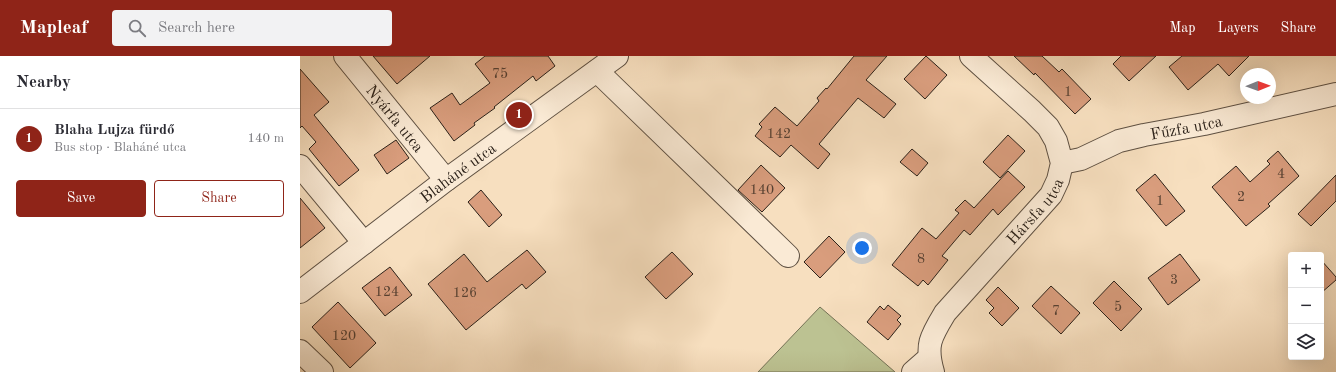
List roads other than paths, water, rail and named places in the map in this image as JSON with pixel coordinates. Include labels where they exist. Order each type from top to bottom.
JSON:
[{"type":"street","name":"Nyárfa utca","points":[[345,56],[446,180]]},
{"type":"street","name":"Blaháné utca","points":[[300,292],[446,180],[617,56]]},
{"type":"street","name":"Hársfa utca","points":[[931,365],[930,342],[935,329],[945,313],[1051,195],[1058,180],[1062,163],[1056,141],[1048,127],[971,56]]},
{"type":"street","points":[[596,71],[788,256]]},
{"type":"street","name":"Fűzfa utca","points":[[1062,163],[1094,154],[1105,147],[1125,140],[1336,94]]},
{"type":"street","points":[[300,166],[364,243]]},
{"type":"street","points":[[300,351],[322,372]]},
{"type":"street","points":[[913,372],[931,365]]},
{"type":"place","name":"Blaha Lujza fürdő","points":[[519,115]]}]
